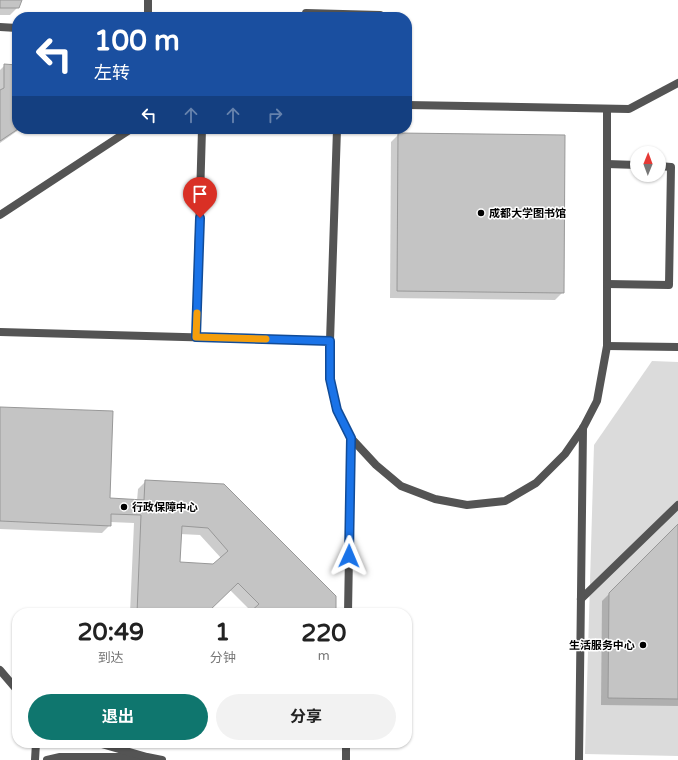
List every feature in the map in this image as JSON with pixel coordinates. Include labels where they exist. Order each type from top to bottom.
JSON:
[{"type":"street","points":[[148,0],[148,12]]},
{"type":"street","points":[[0,27],[12,28]]},
{"type":"street","points":[[412,105],[607,110],[629,109],[678,83]]},
{"type":"street","points":[[337,134],[330,379],[337,410],[351,438],[376,465],[401,486],[435,499],[467,505],[505,500],[536,483],[565,454],[583,428],[597,401],[607,346],[607,110]]},
{"type":"street","points":[[0,215],[123,134]]},
{"type":"street","points":[[196,337],[202,134]]},
{"type":"street","points":[[607,164],[630,165]]},
{"type":"street","points":[[607,284],[669,285],[671,166],[666,166]]},
{"type":"street","points":[[0,332],[330,341]]},
{"type":"street","points":[[607,346],[678,348]]},
{"type":"street","points":[[579,760],[583,428]]},
{"type":"street","points":[[348,608],[351,438]]},
{"type":"street","points":[[581,599],[678,505]]},
{"type":"street","points":[[0,670],[12,684]]},
{"type":"street","points":[[35,760],[36,748]]},
{"type":"street","points":[[114,748],[147,758]]},
{"type":"street","points":[[346,748],[346,760]]},
{"type":"street","points":[[46,760],[60,757],[147,758],[162,760]]},
{"type":"shaded area","points":[[652,361],[678,362],[678,756],[585,754],[594,445]]},
{"type":"building","points":[[0,0],[22,0],[19,8],[0,8]]},
{"type":"building","points":[[4,64],[12,65],[12,133],[0,141],[0,90],[4,88]]},
{"type":"building","name":"成都大学图书馆","points":[[398,134],[565,135],[564,293],[397,291]]},
{"type":"building","name":"行政保障中心","points":[[0,407],[113,411],[110,498],[144,500],[145,480],[224,484],[336,596],[336,608],[255,608],[259,604],[238,583],[212,608],[137,608],[141,515],[111,514],[111,526],[0,521]],"holes":[[[182,526],[208,528],[228,551],[213,564],[180,562]]]},
{"type":"building","name":"生活服务中心","points":[[678,524],[678,699],[608,698],[609,593]]},
{"type":"slow traffic","points":[[197,313],[196,337],[266,339]]},
{"type":"place","name":"成都大学图书馆","points":[[481,213]]},
{"type":"place","name":"行政保障中心","points":[[124,507]]},
{"type":"place","name":"生活服务中心","points":[[643,645]]},
{"type":"route","points":[[200,218],[196,337],[330,341],[330,379],[337,410],[351,438],[349,556]]}]
